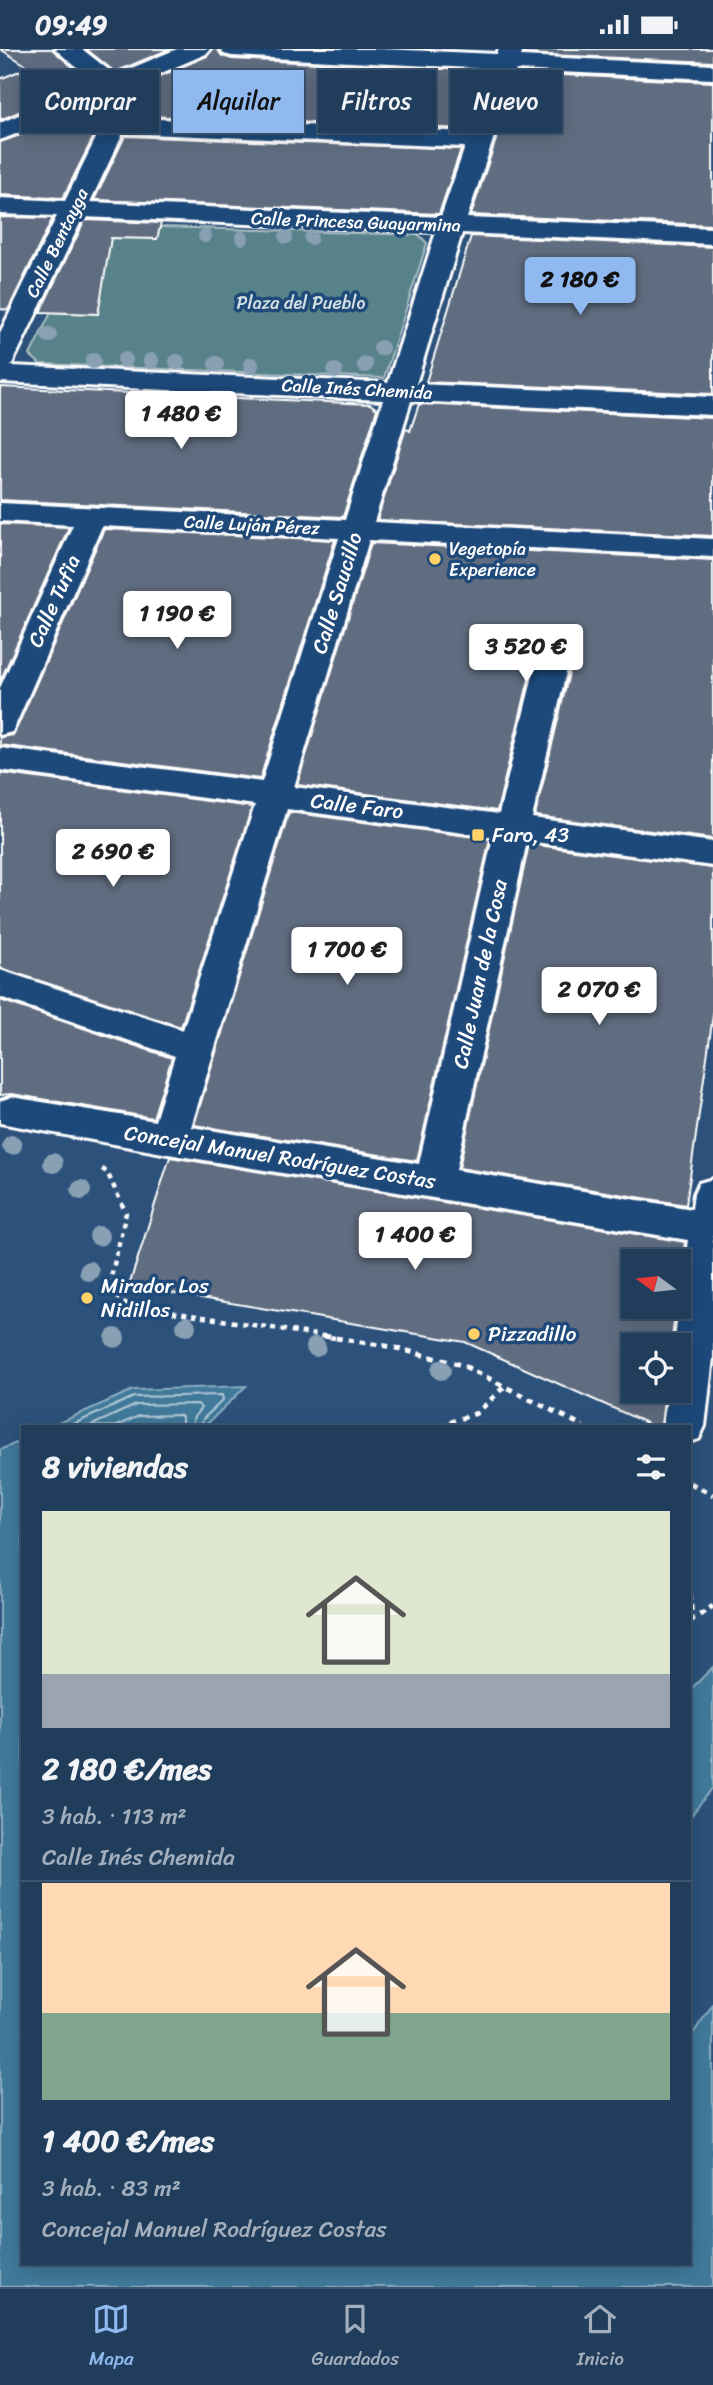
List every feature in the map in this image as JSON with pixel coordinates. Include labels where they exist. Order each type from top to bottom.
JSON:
[{"type":"street","points":[[66,49],[93,70]]},
{"type":"street","points":[[148,70],[198,49]]},
{"type":"street","points":[[232,49],[509,56],[713,72]]},
{"type":"street","name":"Calle Saucillo","points":[[168,1139],[451,225],[509,56]]},
{"type":"street","points":[[0,132],[21,123]]},
{"type":"street","points":[[159,126],[480,140]]},
{"type":"street","name":"Calle Bentayga","points":[[0,361],[111,133]]},
{"type":"street","name":"Calle Princesa Guayarmina","points":[[0,206],[713,236]]},
{"type":"street","name":"Calle Inés Chemida","points":[[0,374],[713,406]]},
{"type":"street","name":"Calle Luján Pérez","points":[[0,512],[713,548]]},
{"type":"street","name":"Calle Tufia","points":[[0,724],[92,516]]},
{"type":"street","name":"Calle Juan de la Cosa","points":[[433,1183],[513,825],[557,643]]},
{"type":"street","name":"Calle Faro","points":[[0,759],[713,853]]},
{"type":"street","points":[[0,983],[196,1049]]},
{"type":"street","name":"Concejal Manuel Rodríguez Costas","points":[[12,1112],[433,1183],[712,1217]]},
{"type":"street","points":[[684,1425],[712,1217]]},
{"type":"path","points":[[96,1165],[107,1172],[126,1213],[108,1290],[128,1305],[392,1347],[462,1365],[581,1425]]},
{"type":"path","points":[[441,1425],[477,1413],[506,1385]]},
{"type":"path","points":[[691,1484],[713,1495]]},
{"type":"path","points":[[691,1606],[692,1620],[713,1606]]},
{"type":"green space","name":"Plaza del Pueblo","points":[[101,225],[419,235],[427,243],[384,378],[40,364],[30,355],[92,229]]},
{"type":"water","points":[[246,1386],[206,1425],[54,1425],[133,1390]]},
{"type":"water","points":[[21,1441],[21,2265],[691,2265],[691,2037],[713,2004],[713,2287],[0,2287],[0,1450]]},
{"type":"water","points":[[713,1667],[713,1787],[691,1816],[691,1689]]},
{"type":"building","points":[[0,49],[52,49],[76,70],[22,70],[29,67]]},
{"type":"building","points":[[86,49],[170,49],[120,70],[112,70]]},
{"type":"building","points":[[213,49],[217,49],[222,56],[232,59],[467,70],[450,70],[450,128],[436,128],[436,70],[318,70],[318,123],[304,122],[304,70],[174,70],[207,56]]},
{"type":"building","points":[[525,49],[713,49],[713,62],[524,54]]},
{"type":"building","points":[[21,70],[21,111],[0,120],[0,79]]},
{"type":"building","points":[[173,71],[173,117],[159,116],[159,77]]},
{"type":"building","points":[[562,75],[713,82],[713,225],[471,215],[498,133],[562,133]]},
{"type":"building","points":[[26,133],[95,134],[63,198],[0,195],[0,142]]},
{"type":"building","points":[[125,136],[461,149],[439,214],[94,200]]},
{"type":"building","points":[[0,217],[53,218],[8,310],[0,309]]},
{"type":"building","points":[[85,220],[161,223],[157,239],[111,238],[98,314],[40,312]]},
{"type":"building","points":[[471,236],[713,247],[713,394],[426,382]]},
{"type":"building","points":[[0,387],[370,404],[377,409],[343,517],[0,500]]},
{"type":"building","points":[[419,404],[713,418],[713,536],[377,520],[406,428],[410,431]]},
{"type":"building","points":[[0,524],[69,527],[0,682]]},
{"type":"building","points":[[104,529],[335,540],[260,779],[0,745],[0,737],[13,735],[18,725]]},
{"type":"building","points":[[371,543],[713,560],[713,839],[535,816],[576,644],[570,634],[558,630],[545,633],[538,642],[497,811],[297,785]]},
{"type":"building","points":[[0,773],[252,807],[181,1027],[0,968]]},
{"type":"building","points":[[289,812],[490,839],[417,1161],[194,1125]]},
{"type":"building","points":[[529,844],[713,868],[713,1015],[686,1205],[459,1168]]},
{"type":"building","points":[[0,1000],[172,1058],[153,1118],[12,1094],[0,1095]]},
{"type":"building","points":[[170,1157],[685,1242],[684,1249],[621,1249],[621,1319],[674,1319],[673,1333],[621,1333],[621,1403],[664,1403],[661,1425],[651,1425],[465,1342],[129,1286]]},
{"type":"place","name":"Vegetopía Experience","points":[[435,559]]},
{"type":"place","name":"Faro, 43","points":[[478,835]]},
{"type":"place","name":"Mirador Los Nidillos","points":[[87,1298]]},
{"type":"place","name":"Pizzadillo","points":[[474,1334]]}]
